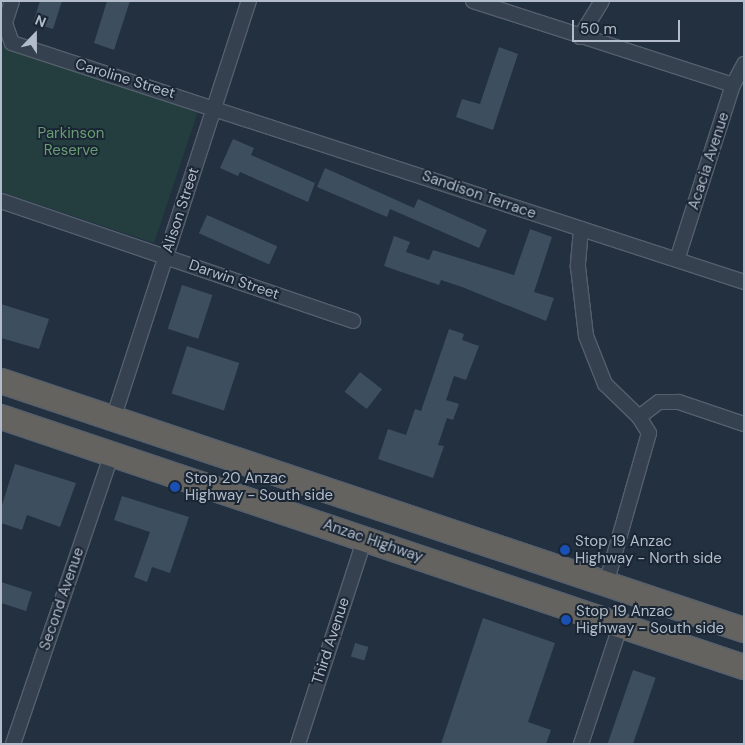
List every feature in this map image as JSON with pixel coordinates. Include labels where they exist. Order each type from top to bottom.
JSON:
[{"type":"highway","points":[[2,383],[744,630]]},
{"type":"highway","name":"Anzac Highway","points":[[1,417],[737,664]]},
{"type":"highway","points":[[222,457],[235,472],[236,478],[227,493]]},
{"type":"highway","points":[[254,502],[251,493],[253,481],[257,472],[263,469]]},
{"type":"highway","points":[[721,623],[739,641],[740,650],[737,664]]},
{"type":"street","name":"Caroline Street","points":[[12,1],[5,23],[8,38],[12,43],[215,107]]},
{"type":"street","name":"Alison Street","points":[[113,419],[249,1]]},
{"type":"street","points":[[473,1],[733,85]]},
{"type":"street","points":[[580,37],[602,1]]},
{"type":"street","name":"Acacia Avenue","points":[[677,260],[733,85],[744,64]]},
{"type":"street","name":"Sandison Terrace","points":[[215,107],[581,230],[744,282]]},
{"type":"street","name":"Darwin Street","points":[[1,201],[353,320]]},
{"type":"street","points":[[581,230],[578,267],[586,336],[605,384],[639,417],[649,433],[647,448],[606,584]]},
{"type":"street","points":[[639,417],[659,402],[679,402],[744,424]]},
{"type":"street","name":"Second Avenue","points":[[13,744],[112,454]]},
{"type":"street","name":"Third Avenue","points":[[298,744],[365,538]]},
{"type":"street","points":[[581,744],[621,624]]},
{"type":"green space","name":"Parkinson Reserve","points":[[1,45],[198,111],[154,243],[1,192]]},
{"type":"building","points":[[40,1],[62,1],[53,29],[33,23]]},
{"type":"building","points":[[107,1],[130,1],[114,50],[94,43]]},
{"type":"building","points":[[499,47],[518,54],[493,130],[456,117],[462,99],[480,104]]},
{"type":"building","points":[[233,139],[254,148],[251,155],[315,183],[308,202],[240,172],[238,176],[220,168]]},
{"type":"building","points":[[325,168],[414,208],[418,199],[487,230],[479,248],[390,209],[387,217],[317,187]]},
{"type":"building","points":[[207,215],[277,246],[269,265],[199,233]]},
{"type":"building","points":[[530,229],[552,237],[534,292],[554,298],[546,321],[462,287],[441,280],[439,285],[384,266],[394,236],[410,242],[406,252],[429,260],[433,250],[514,275]]},
{"type":"building","points":[[182,285],[212,295],[198,339],[168,329]]},
{"type":"building","points":[[1,304],[49,319],[39,349],[1,338]]},
{"type":"building","points":[[449,329],[464,334],[462,340],[479,346],[466,380],[454,376],[446,400],[459,404],[453,420],[447,418],[438,445],[444,446],[433,478],[378,459],[388,429],[406,435],[415,409],[421,411]]},
{"type":"building","points":[[187,346],[239,363],[224,411],[172,394]]},
{"type":"building","points":[[360,372],[382,389],[367,409],[345,392]]},
{"type":"building","points":[[15,464],[76,483],[60,527],[27,515],[22,530],[1,523],[1,508]]},
{"type":"building","points":[[122,496],[189,517],[170,573],[152,567],[147,582],[134,577],[150,532],[114,520]]},
{"type":"building","points":[[1,582],[32,592],[26,611],[1,603]]},
{"type":"building","points":[[483,618],[555,643],[528,722],[551,730],[546,744],[441,744]]},
{"type":"building","points":[[355,643],[368,647],[364,660],[351,656]]},
{"type":"building","points":[[633,670],[656,678],[633,744],[608,744]]},
{"type":"place","name":"Stop 20 Anzac Highway - South side","points":[[175,487]]},
{"type":"place","name":"Stop 19 Anzac Highway - North side","points":[[565,550]]},
{"type":"place","name":"Stop 19 Anzac Highway - South side","points":[[566,620]]}]
